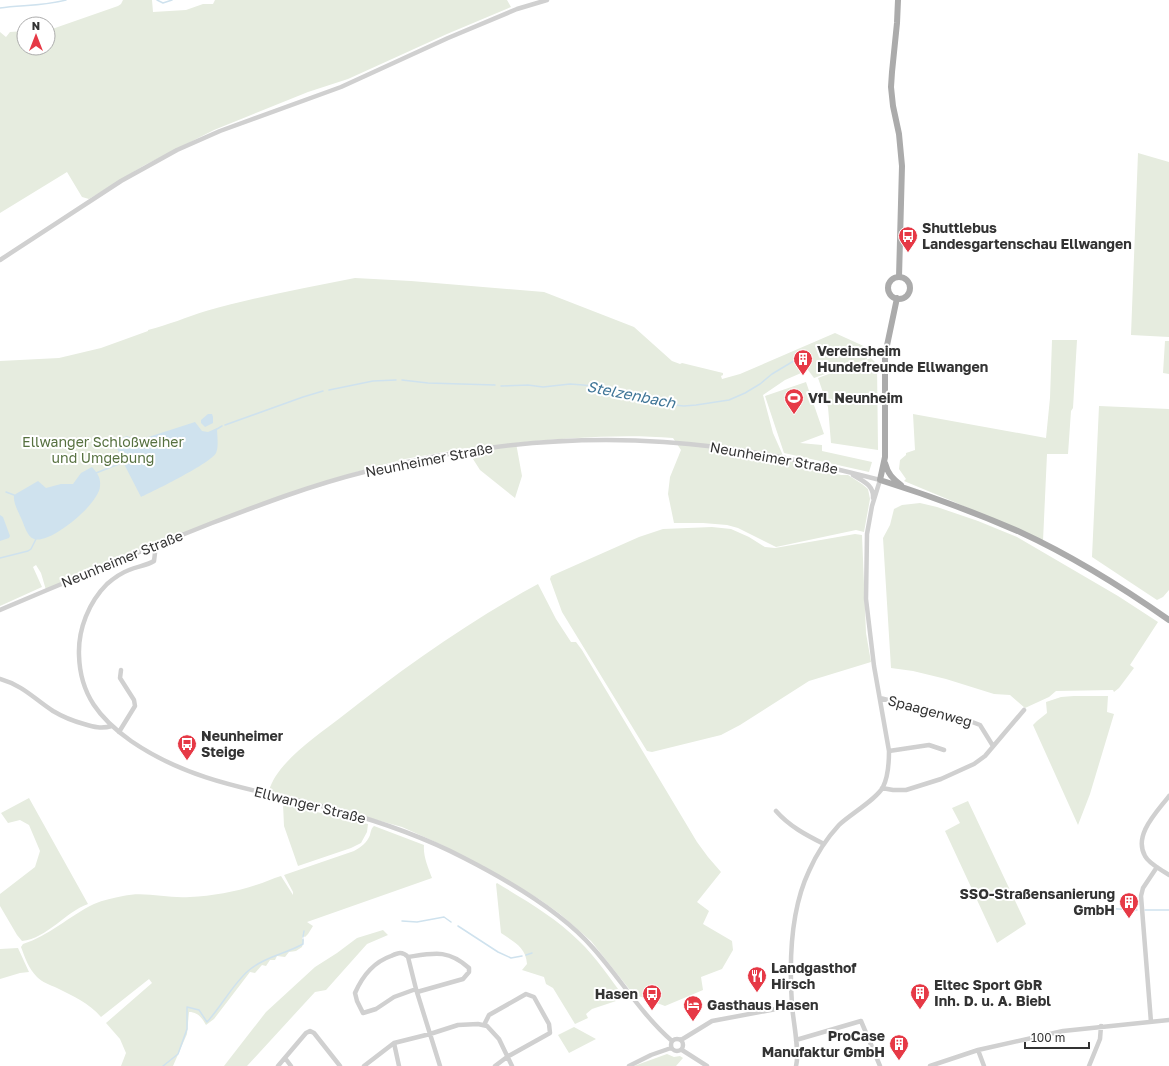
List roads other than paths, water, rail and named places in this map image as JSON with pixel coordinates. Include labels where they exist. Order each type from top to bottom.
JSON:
[{"type":"main road","points":[[898,0],[891,87],[893,106],[899,134],[902,166],[899,277]]},
{"type":"main road","points":[[899,277],[907,280],[910,287],[909,293],[905,297],[897,298],[891,294],[888,287],[893,279],[899,277]]},
{"type":"main road","points":[[897,298],[885,355],[885,462],[887,471],[891,478],[906,488]]},
{"type":"main road","points":[[885,462],[880,480],[967,510],[1021,533],[1104,578],[1169,620]]},
{"type":"street","points":[[0,260],[121,181],[177,150],[220,131],[341,86],[517,9],[547,0]]},
{"type":"street","name":"Neunheimer Straße","points":[[0,610],[153,546],[278,498],[363,472],[445,455],[522,444],[595,441],[663,442],[750,451],[805,461],[880,480]]},
{"type":"street","points":[[796,1066],[796,1040],[792,1006],[791,956],[796,908],[808,871],[824,844],[840,825],[870,801],[882,788],[887,771],[889,751],[874,666],[866,599],[867,534],[873,494],[868,484],[849,472]]},
{"type":"street","points":[[872,506],[880,480]]},
{"type":"street","name":"Ellwanger Straße","points":[[153,546],[156,553],[154,561],[122,573],[114,578],[98,594],[89,610],[81,634],[78,652],[82,682],[88,697],[112,726],[156,756],[188,772],[237,787],[372,820],[427,840],[498,877],[550,910],[592,946],[654,1025],[672,1041]]},
{"type":"street","points":[[119,732],[135,706],[134,700],[120,678],[121,670]]},
{"type":"street","points":[[0,679],[22,687],[63,717],[100,728],[112,726]]},
{"type":"street","name":"Spaagenweg","points":[[880,698],[967,720],[980,725],[993,746]]},
{"type":"street","points":[[882,788],[906,790],[941,779],[974,764],[985,756],[1024,710]]},
{"type":"street","points":[[889,751],[929,745],[944,750]]},
{"type":"street","points":[[1169,796],[1145,829],[1141,840],[1141,847],[1145,857],[1169,875]]},
{"type":"street","points":[[776,811],[784,821],[824,844]]},
{"type":"street","points":[[1151,1022],[1141,896],[1143,888],[1157,867]]},
{"type":"street","points":[[408,957],[437,953],[449,955],[462,962],[469,968],[469,972],[463,980],[417,990],[394,997],[376,1009],[363,1012],[356,997],[355,993],[358,986],[374,965],[382,959],[399,953],[404,953],[408,957],[417,990],[440,1066]]},
{"type":"street","points":[[484,1026],[488,1015],[526,994],[534,997],[549,1024],[550,1033],[507,1057],[495,1066]]},
{"type":"street","points":[[671,1048],[672,1041],[676,1039],[681,1040],[712,1021],[792,1006]]},
{"type":"street","points":[[930,1066],[978,1050],[1063,1031],[1169,1020]]},
{"type":"street","points":[[796,1040],[861,1021],[880,1066]]},
{"type":"street","points":[[364,1066],[394,1042],[430,1034],[458,1025],[478,1024],[487,1026],[499,1039],[512,1066]]},
{"type":"street","points":[[1090,1066],[1100,1039],[1101,1026]]},
{"type":"street","points":[[278,1066],[306,1033],[310,1031],[314,1033],[340,1066]]},
{"type":"street","points":[[681,1040],[683,1045],[682,1050]]},
{"type":"street","points":[[394,1042],[399,1066]]},
{"type":"street","points":[[671,1048],[674,1052],[682,1050]]},
{"type":"street","points":[[630,1066],[651,1055],[671,1048]]},
{"type":"street","points":[[682,1050],[707,1066]]},
{"type":"street","points":[[978,1050],[984,1066]]},
{"type":"street","points":[[285,1058],[291,1066]]},
{"type":"water","points":[[208,414],[212,414],[213,423],[205,427],[201,423],[201,420]]},
{"type":"water","points":[[195,422],[202,431],[208,432],[217,428],[218,444],[216,453],[212,458],[194,470],[141,497],[114,441],[127,436],[136,441]]},
{"type":"water","points":[[92,467],[98,475],[100,486],[98,493],[83,512],[51,536],[41,539],[34,539],[29,536],[16,507],[14,495],[38,481],[46,488],[61,484],[73,484],[81,473]]},
{"type":"water","points":[[0,515],[3,517],[10,536],[9,538],[0,541]]},
{"type":"waterway","points":[[0,8],[66,0]]},
{"type":"waterway","points":[[157,0],[163,3],[172,0]]},
{"type":"waterway","name":"Stelzenbach","points":[[802,357],[808,354]]},
{"type":"waterway","name":"Stelzenbach","points":[[501,386],[528,385],[543,387],[570,384],[583,385],[617,389],[637,394],[664,404],[684,406],[696,405],[729,400],[745,393],[797,359]]},
{"type":"waterway","name":"Stelzenbach","points":[[329,390],[373,381],[396,380]]},
{"type":"waterway","name":"Stelzenbach","points":[[402,380],[428,383],[495,385]]},
{"type":"waterway","name":"Stelzenbach","points":[[225,425],[323,391]]},
{"type":"waterway","name":"Stelzenbach","points":[[217,429],[222,426]]},
{"type":"waterway","name":"Stelzenbach","points":[[96,473],[124,462]]},
{"type":"waterway","points":[[6,492],[14,495]]},
{"type":"waterway","name":"Stelzenbach","points":[[0,558],[28,551],[31,549],[36,539]]},
{"type":"waterway","points":[[1083,907],[1137,910]]},
{"type":"waterway","points":[[1145,910],[1169,910]]},
{"type":"waterway","points":[[402,921],[417,922],[444,917],[451,922]]},
{"type":"waterway","points":[[458,926],[498,952],[511,958],[522,956]]},
{"type":"waterway","points":[[303,937],[304,931]]},
{"type":"waterway","points":[[163,1066],[178,1054],[187,1029],[187,1007],[199,1010],[207,1022],[237,982],[248,971],[261,962],[303,944],[303,939]]},
{"type":"waterway","points":[[526,955],[532,953]]},
{"type":"place","name":"Shuttlebus Landesgartenschau Ellwangen","points":[[908,253]]},
{"type":"place","name":"Vereinsheim Hundefreunde Ellwangen","points":[[803,376]]},
{"type":"place","name":"VfL Neunheim","points":[[794,415]]},
{"type":"place","name":"Neunheimer Steige","points":[[187,761]]},
{"type":"place","name":"SSO-Straßensanierung GmbH","points":[[1129,919]]},
{"type":"place","name":"Landgasthof Hirsch","points":[[757,993]]},
{"type":"place","name":"Eltec Sport GbR Inh. D. u. A. Biebl","points":[[920,1010]]},
{"type":"place","name":"Hasen","points":[[652,1011]]},
{"type":"place","name":"Gasthaus Hasen","points":[[693,1022]]},
{"type":"place","name":"ProCase Manufaktur GmbH","points":[[899,1061]]},
{"type":"park label","name":"Ellwanger Schloßweiher und Umgebung","points":[[103,450]]}]
